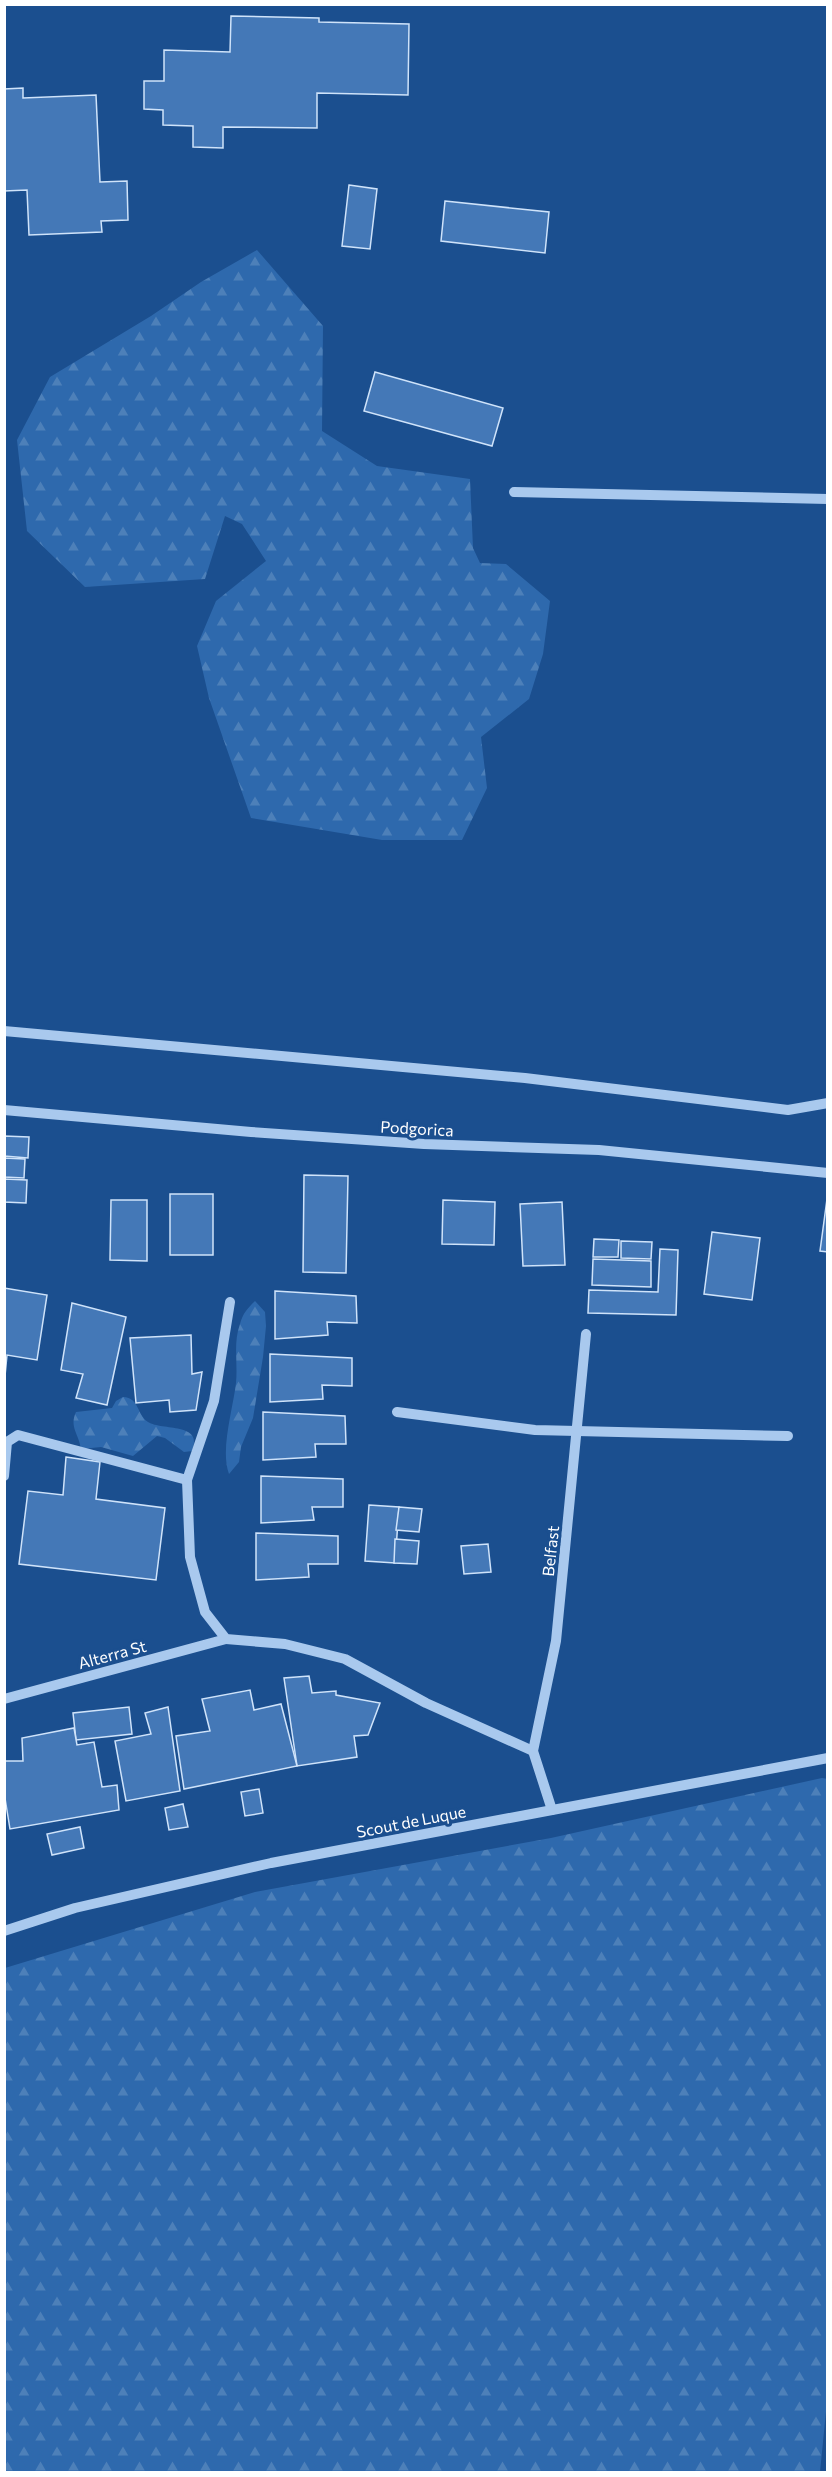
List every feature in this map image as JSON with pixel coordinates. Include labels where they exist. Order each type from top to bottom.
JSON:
[{"type":"street","points":[[514,492],[828,499]]},
{"type":"street","points":[[4,1031],[525,1078],[788,1110],[828,1103]]},
{"type":"street","name":"Podgorica","points":[[4,1110],[401,1142],[598,1150],[828,1173]]},
{"type":"street","points":[[226,1639],[206,1612],[190,1557],[187,1480],[214,1401],[230,1302]]},
{"type":"street","name":"Belfast","points":[[552,1810],[533,1751],[556,1641],[586,1334]]},
{"type":"street","points":[[397,1412],[535,1430],[788,1436]]},
{"type":"street","points":[[4,1476],[7,1442],[18,1435],[187,1480]]},
{"type":"street","name":"Alterra St","points":[[4,1691],[5,1699],[226,1639],[285,1644],[345,1659],[426,1702],[533,1751]]},
{"type":"street","name":"Scout de Luque","points":[[4,1931],[75,1908],[271,1863],[828,1758]]},
{"type":"green space","points":[[257,250],[323,326],[322,431],[377,466],[470,479],[473,548],[480,563],[506,564],[550,601],[543,654],[529,699],[481,737],[487,788],[462,840],[382,840],[251,818],[209,698],[197,646],[216,601],[266,561],[242,524],[225,516],[205,579],[85,587],[27,531],[17,440],[50,377],[151,316],[201,282]]},
{"type":"green space","points":[[255,1301],[265,1312],[263,1357],[253,1418],[241,1447],[239,1462],[229,1474],[226,1442],[236,1383],[238,1331],[242,1317]]},
{"type":"green space","points":[[123,1397],[135,1403],[141,1415],[148,1422],[187,1431],[194,1442],[192,1451],[184,1452],[165,1438],[157,1436],[133,1456],[101,1447],[81,1449],[74,1426],[76,1412],[112,1408],[116,1401]]},
{"type":"green space","points":[[822,1778],[828,1779],[828,2391],[820,2472],[5,2472],[5,1968],[255,1892],[551,1838]]},
{"type":"building","points":[[231,16],[319,18],[319,22],[409,24],[408,95],[317,93],[317,128],[223,127],[223,148],[193,147],[193,126],[163,125],[163,110],[144,109],[144,81],[164,81],[164,50],[230,52]]},
{"type":"building","points":[[23,88],[23,98],[96,95],[100,182],[127,181],[128,220],[101,221],[102,232],[29,235],[27,190],[4,191],[4,89]]},
{"type":"building","points":[[349,185],[377,189],[370,249],[342,246]]},
{"type":"building","points":[[445,201],[549,212],[545,253],[441,241]]},
{"type":"building","points":[[375,372],[503,408],[492,446],[364,411]]},
{"type":"building","points":[[4,1136],[29,1137],[28,1158],[4,1156]]},
{"type":"building","points":[[4,1158],[25,1159],[24,1178],[4,1177]]},
{"type":"building","points":[[304,1175],[348,1176],[346,1273],[303,1272]]},
{"type":"building","points":[[4,1179],[27,1180],[26,1203],[4,1202]]},
{"type":"building","points":[[170,1194],[213,1194],[213,1255],[170,1255]]},
{"type":"building","points":[[828,1199],[828,1252],[820,1251]]},
{"type":"building","points":[[111,1200],[147,1200],[147,1261],[110,1260]]},
{"type":"building","points":[[443,1200],[495,1202],[494,1245],[442,1244]]},
{"type":"building","points":[[562,1202],[565,1265],[523,1266],[520,1204]]},
{"type":"building","points":[[712,1232],[760,1238],[752,1300],[704,1294]]},
{"type":"building","points":[[594,1239],[619,1240],[618,1257],[593,1257]]},
{"type":"building","points":[[621,1241],[652,1242],[651,1259],[621,1258]]},
{"type":"building","points":[[660,1249],[678,1250],[676,1315],[588,1313],[589,1290],[658,1292]]},
{"type":"building","points":[[593,1259],[651,1261],[651,1287],[592,1285]]},
{"type":"building","points":[[4,1288],[47,1295],[37,1360],[7,1355],[5,1376]]},
{"type":"building","points":[[275,1291],[356,1296],[357,1323],[327,1322],[328,1335],[275,1339]]},
{"type":"building","points":[[72,1303],[126,1317],[107,1405],[76,1398],[83,1374],[61,1370]]},
{"type":"building","points":[[191,1335],[192,1374],[202,1372],[196,1410],[170,1412],[169,1400],[136,1403],[130,1338]]},
{"type":"building","points":[[270,1354],[352,1358],[352,1386],[322,1385],[323,1399],[270,1402]]},
{"type":"building","points":[[263,1412],[345,1416],[346,1444],[315,1444],[316,1457],[263,1460]]},
{"type":"building","points":[[66,1457],[100,1462],[96,1499],[165,1508],[156,1580],[19,1564],[28,1491],[63,1495]]},
{"type":"building","points":[[261,1476],[343,1479],[343,1507],[312,1507],[314,1520],[261,1523]]},
{"type":"building","points":[[369,1505],[399,1507],[395,1563],[365,1561]]},
{"type":"building","points":[[399,1507],[422,1509],[419,1532],[396,1530]]},
{"type":"building","points":[[256,1533],[338,1536],[338,1564],[308,1564],[309,1577],[256,1580]]},
{"type":"building","points":[[395,1539],[419,1541],[417,1564],[394,1563]]},
{"type":"building","points":[[488,1544],[491,1572],[464,1574],[461,1546]]},
{"type":"building","points":[[309,1676],[312,1693],[336,1691],[336,1695],[380,1703],[368,1735],[354,1736],[357,1757],[297,1766],[284,1678]]},
{"type":"building","points":[[250,1690],[254,1710],[281,1704],[297,1766],[184,1789],[176,1736],[210,1731],[202,1699]]},
{"type":"building","points":[[129,1707],[132,1734],[76,1740],[73,1713]]},
{"type":"building","points":[[168,1707],[180,1791],[126,1801],[115,1741],[151,1734],[145,1713]]},
{"type":"building","points":[[74,1728],[77,1745],[94,1742],[102,1787],[117,1785],[119,1810],[10,1829],[4,1792],[4,1761],[23,1761],[22,1738]]},
{"type":"building","points":[[259,1789],[263,1813],[245,1816],[241,1792]]},
{"type":"building","points":[[183,1804],[188,1827],[169,1830],[165,1808]]},
{"type":"building","points":[[80,1827],[84,1848],[52,1855],[47,1834]]}]
